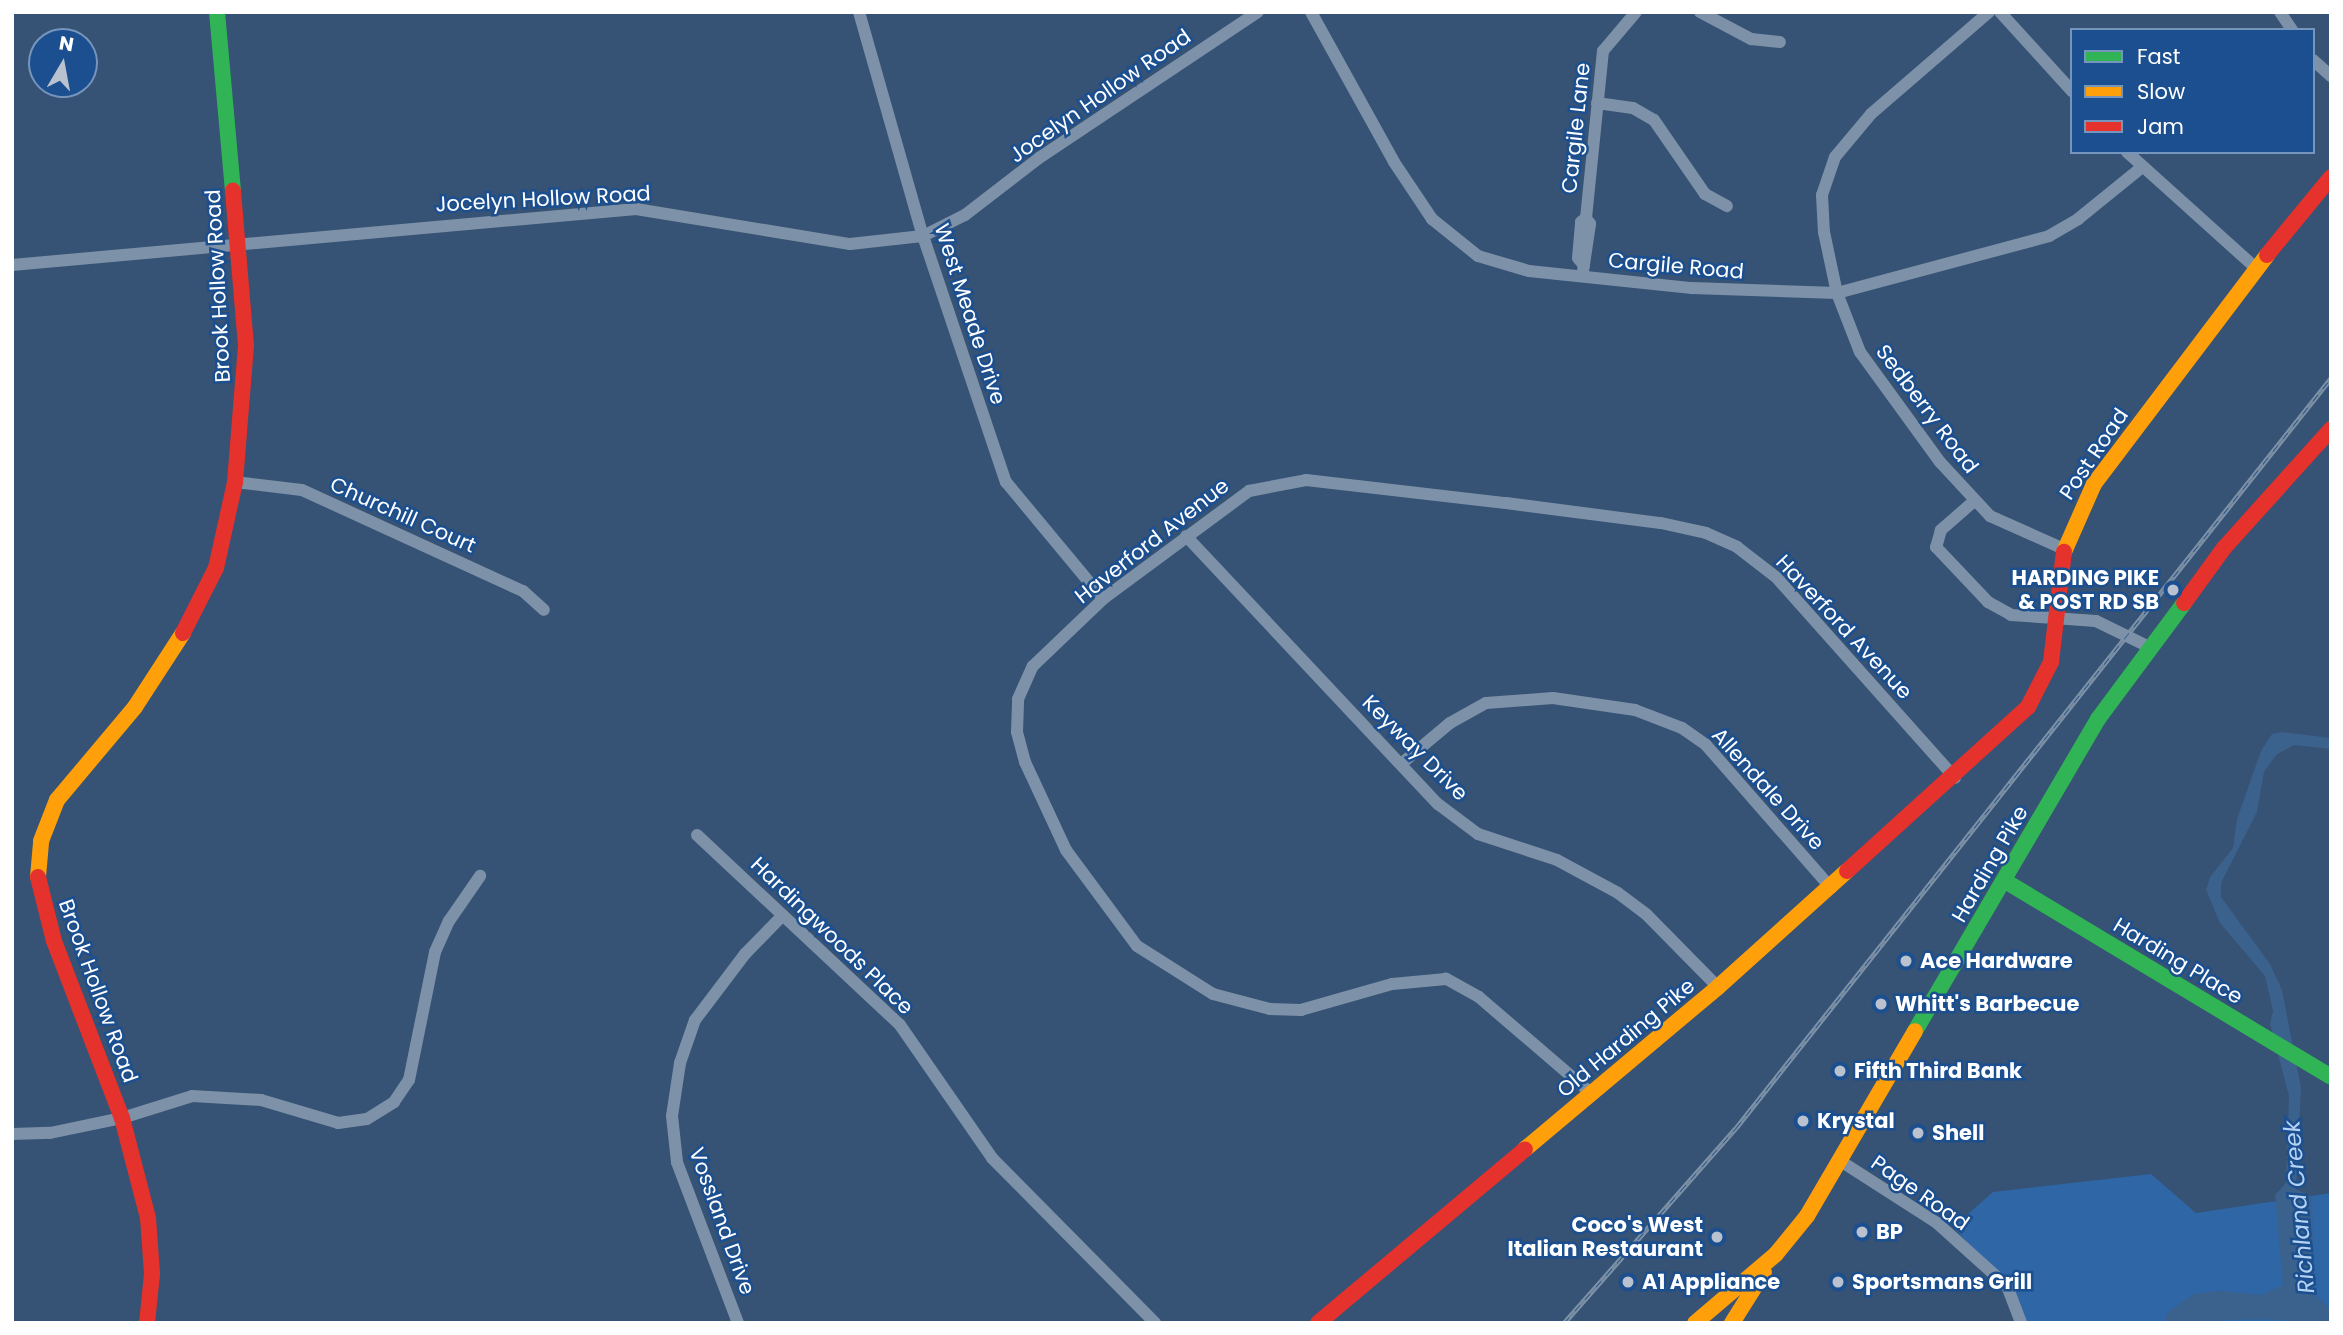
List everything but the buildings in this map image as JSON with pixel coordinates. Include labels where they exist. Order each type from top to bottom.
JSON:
[{"type":"street","name":"Brook Hollow Road","points":[[146,1323],[152,1274],[148,1218],[122,1118],[47,919],[37,885],[41,841],[57,800],[135,707],[178,644],[216,568],[235,482],[246,393],[240,242],[217,12]]},
{"type":"street","name":"West Meade Drive","points":[[859,12],[923,236],[1006,482],[1103,598]]},
{"type":"street","name":"Jocelyn Hollow Road","points":[[12,265],[240,242],[636,209],[850,244],[923,236],[965,215],[1049,150],[1258,12]]},
{"type":"street","name":"Cargile Road","points":[[1311,12],[1394,162],[1432,219],[1478,256],[1529,271],[1583,271],[1837,293],[2049,236],[2078,219],[2141,168]]},
{"type":"street","name":"Cargile Lane","points":[[1583,271],[1590,223],[1586,218],[1604,51],[1636,12]]},
{"type":"street","points":[[1700,12],[1751,39],[1780,42]]},
{"type":"street","name":"Sedberry Road","points":[[1989,12],[1871,114],[1835,157],[1822,195],[1824,232],[1837,293],[1860,352],[1973,502],[2010,528],[2064,550]]},
{"type":"street","points":[[2000,12],[2070,89]]},
{"type":"street","points":[[2280,12],[2291,28]]},
{"type":"street","points":[[2315,62],[2331,76]]},
{"type":"street","points":[[1597,103],[1633,108],[1654,120],[1705,194],[1727,206]]},
{"type":"street","points":[[2129,154],[2141,168],[2256,268]]},
{"type":"street","name":"Post Road","points":[[1955,778],[2028,707],[2051,662],[2059,618],[2064,550],[2094,484],[2256,268],[2331,177]]},
{"type":"street","name":"Harding Pike","points":[[1695,1323],[1776,1254],[1842,1162],[2098,719],[2224,548],[2331,429]]},
{"type":"street","name":"Haverford Avenue","points":[[1592,1094],[1479,997],[1446,979],[1392,984],[1301,1010],[1272,1010],[1213,994],[1137,946],[1066,850],[1026,762],[1017,732],[1018,699],[1033,666],[1103,598],[1249,491],[1306,480],[1635,519],[1706,533],[1737,547],[1776,578],[1955,778]]},
{"type":"street","name":"Churchill Court","points":[[235,482],[302,490],[523,591],[544,610]]},
{"type":"street","points":[[1973,502],[1941,530],[1936,547],[1940,555],[1998,610],[2027,618],[2059,618],[2113,625],[2149,647]]},
{"type":"street","name":"Keyway Drive","points":[[1186,536],[1438,804],[1478,834],[1557,860],[1618,893],[1647,915],[1718,987]]},
{"type":"street","name":"Allendale Drive","points":[[1401,764],[1450,723],[1486,703],[1553,698],[1635,710],[1682,728],[1706,745],[1831,888]]},
{"type":"street","name":"Old Harding Pike","points":[[1318,1323],[1718,987],[1955,778]]},
{"type":"street","name":"Hardingwoods Place","points":[[697,835],[900,1025],[992,1158],[1155,1323]]},
{"type":"street","points":[[12,1134],[50,1133],[122,1118],[192,1096],[261,1100],[338,1123],[367,1119],[394,1102],[409,1080],[435,952],[449,921],[480,876]]},
{"type":"street","name":"Harding Place","points":[[2005,881],[2331,1077]]},
{"type":"street","name":"Vossland Drive","points":[[738,1323],[677,1161],[672,1116],[680,1063],[695,1020],[745,954],[783,915]]},
{"type":"street","name":"Page Road","points":[[1842,1162],[1937,1223],[2007,1286],[2021,1323]]},
{"type":"street","points":[[1732,1323],[1776,1254]]},
{"type":"shaded area","points":[[2151,1174],[2196,1213],[2331,1193],[2331,1323],[2021,1323],[2007,1286],[1953,1227],[1993,1192]]},
{"type":"water","name":"Richland Creek","points":[[2282,732],[2331,738],[2331,749],[2294,745],[2276,755],[2264,772],[2257,812],[2221,883],[2221,897],[2270,964],[2282,990],[2301,1088],[2296,1189],[2312,1197],[2314,1294],[2331,1310],[2331,1323],[2258,1319],[2164,1323],[2168,1312],[2194,1294],[2218,1291],[2262,1295],[2283,1285],[2275,1195],[2286,1183],[2289,1096],[2270,1024],[2273,1011],[2265,976],[2220,923],[2206,890],[2210,877],[2233,848],[2237,819],[2261,751],[2272,734]]},
{"type":"railway","points":[[1564,1323],[1736,1128],[2331,378]]},
{"type":"traffic: fast","points":[[217,12],[233,191]]},
{"type":"traffic: fast","points":[[1915,1031],[2098,719],[2184,603]]},
{"type":"traffic: fast","points":[[2005,881],[2331,1077]]},
{"type":"traffic: slow","points":[[2064,552],[2094,484],[2267,255]]},
{"type":"traffic: slow","points":[[38,877],[41,841],[57,800],[135,707],[183,633]]},
{"type":"traffic: slow","points":[[1525,1149],[1718,987],[1847,871]]},
{"type":"traffic: slow","points":[[1695,1323],[1776,1254],[1807,1216],[1915,1031]]},
{"type":"traffic: slow","points":[[1732,1323],[1764,1272]]},
{"type":"traffic: jam","points":[[2267,255],[2331,177]]},
{"type":"traffic: jam","points":[[183,633],[216,568],[235,482],[246,346],[233,191]]},
{"type":"traffic: jam","points":[[2184,603],[2224,548],[2331,429]]},
{"type":"traffic: jam","points":[[1847,871],[2028,707],[2051,662],[2064,552]]},
{"type":"traffic: jam","points":[[38,877],[54,941],[122,1118],[148,1218],[152,1274],[147,1323]]},
{"type":"traffic: jam","points":[[1318,1323],[1525,1149]]},
{"type":"place","name":"HARDING PIKE & POST RD SB","points":[[2173,590]]},
{"type":"place","name":"Ace Hardware","points":[[1906,961]]},
{"type":"place","name":"Whitt's Barbecue","points":[[1881,1004]]},
{"type":"place","name":"Fifth Third Bank","points":[[1840,1071]]},
{"type":"place","name":"Krystal","points":[[1803,1121]]},
{"type":"place","name":"Shell","points":[[1918,1133]]},
{"type":"place","name":"BP","points":[[1862,1232]]},
{"type":"place","name":"Coco's West Italian Restaurant","points":[[1717,1237]]},
{"type":"place","name":"A1 Appliance","points":[[1628,1282]]},
{"type":"place","name":"Sportsmans Grill","points":[[1838,1282]]}]
